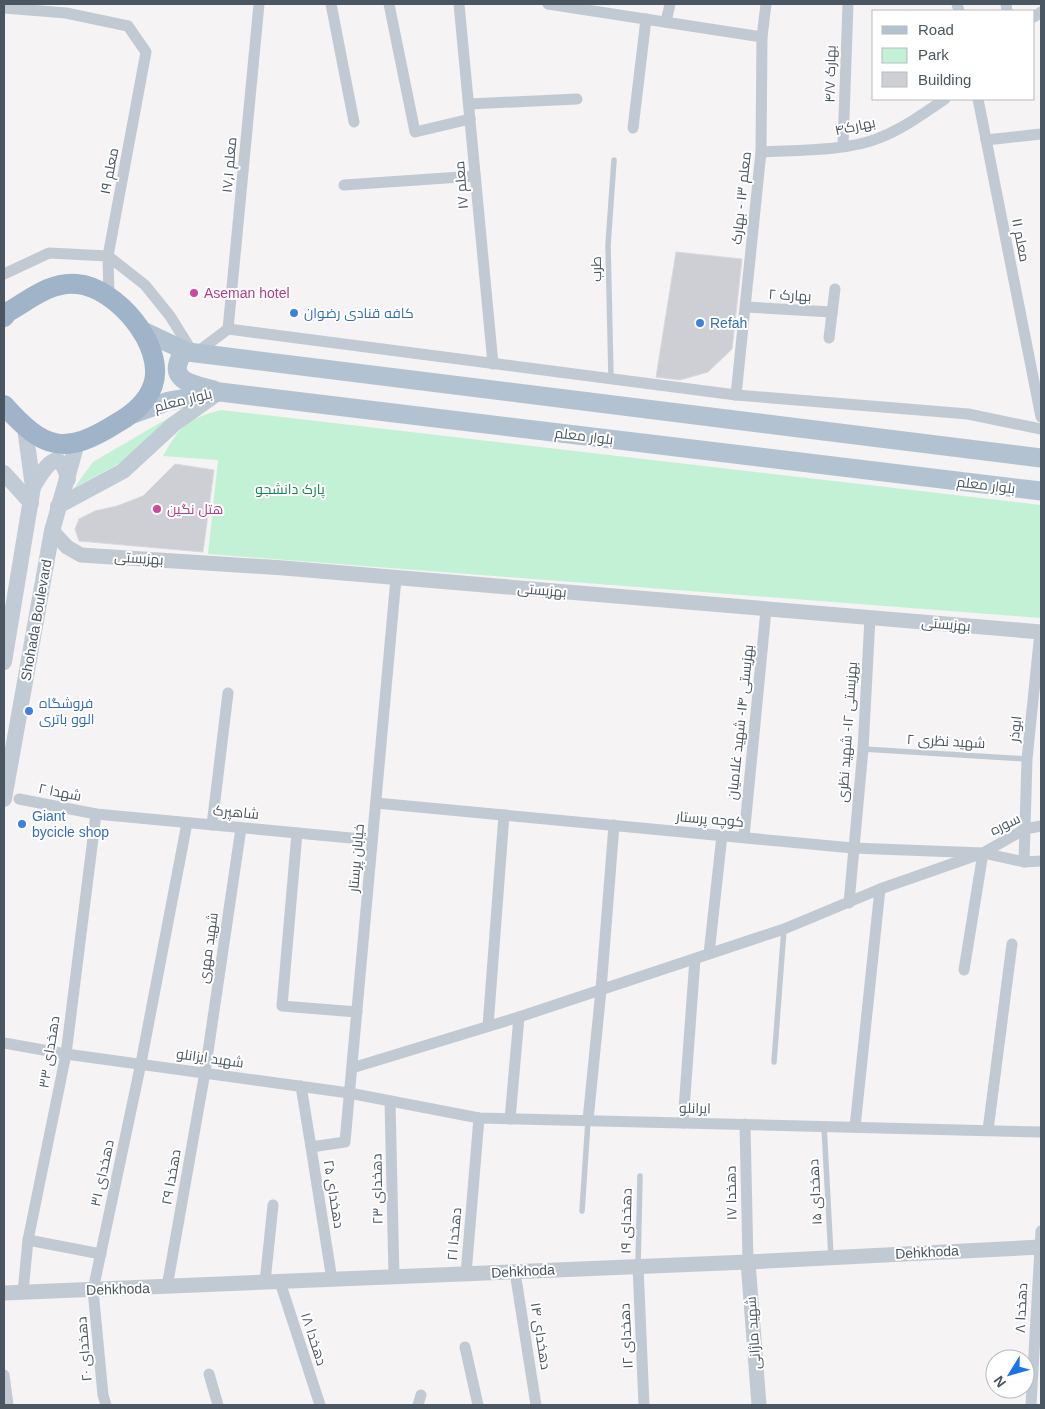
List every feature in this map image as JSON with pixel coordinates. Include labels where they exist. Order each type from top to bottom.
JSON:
[{"type":"highway","points":[[4,317],[15,307],[59,285],[77,284],[94,287],[109,296],[141,330],[151,346],[155,365],[153,385],[144,402],[130,416],[95,437],[77,443],[58,444],[40,439],[25,428],[4,405]]},
{"type":"main road","points":[[141,330],[192,352]]},
{"type":"main road","points":[[220,392],[185,382],[180,377],[178,371],[179,358],[182,353],[192,352],[1041,458]]},
{"type":"main road","points":[[58,506],[123,471],[174,424],[220,392]]},
{"type":"main road","name":"بلوار معلم","points":[[130,416],[169,401],[220,392],[1041,491]]},
{"type":"main road","name":"Shohada Boulevard","points":[[4,662],[32,495],[25,428]]},
{"type":"main road","name":"Shohada Boulevard","points":[[11,799],[52,531],[77,443]]},
{"type":"main road","points":[[4,473],[32,495],[46,465],[52,461],[59,461],[66,468],[68,479]]},
{"type":"street","name":"معلم ۱۷٫۱","points":[[228,329],[258,4]]},
{"type":"street","points":[[331,4],[354,122]]},
{"type":"street","points":[[389,4],[415,132],[470,119]]},
{"type":"street","name":"معلم ۱۷","points":[[459,4],[493,364]]},
{"type":"street","points":[[548,4],[618,9],[646,19],[762,37]]},
{"type":"street","points":[[666,22],[670,4]]},
{"type":"street","name":"معلم ۱۳ - بهارک","points":[[736,395],[761,152],[762,37],[766,4]]},
{"type":"street","name":"بهارک ۴/۷","points":[[843,146],[848,4]]},
{"type":"street","name":"معلم ۱۹","points":[[4,8],[66,13],[128,26],[146,52],[108,256],[109,296]]},
{"type":"street","points":[[633,128],[646,19]]},
{"type":"street","points":[[468,104],[578,99]]},
{"type":"street","name":"بهارک۴","points":[[761,152],[843,146],[878,139],[943,100]]},
{"type":"street","name":"معلم ۱۱","points":[[978,100],[1041,417]]},
{"type":"street","points":[[986,140],[1041,134]]},
{"type":"street","points":[[344,185],[475,176]]},
{"type":"street","points":[[4,274],[49,253],[108,256],[145,285],[170,316],[192,352],[228,329],[493,364],[611,377],[736,395],[968,414],[1041,429]]},
{"type":"street","points":[[829,338],[835,289]]},
{"type":"street","name":"بهارک ۲","points":[[746,307],[832,312]]},
{"type":"street","name":"بهزیستی","points":[[52,531],[67,546],[81,554],[396,578],[1041,632]]},
{"type":"street","name":"خیابان پرستار","points":[[345,1142],[396,578]]},
{"type":"street","name":"بهزیستی ۱۴- شهید غلامیان","points":[[744,837],[766,610]]},
{"type":"street","name":"بهزیستی ۱۲- شهید نظری","points":[[849,903],[863,749],[870,618]]},
{"type":"street","name":"ابوذر","points":[[1024,862],[1027,759],[1041,632]]},
{"type":"street","points":[[212,825],[228,693]]},
{"type":"street","name":"شهدا ۲","points":[[11,799],[96,814]]},
{"type":"street","name":"کوچه پرستار","points":[[376,803],[853,848],[983,853],[1024,862],[1041,861]]},
{"type":"street","name":"شاهپرک","points":[[96,814],[372,840]]},
{"type":"street","name":"دهخدای ۳۳","points":[[23,1292],[28,1240],[66,1054],[96,814]]},
{"type":"street","points":[[488,1026],[504,815]]},
{"type":"street","name":"دهخدای ۳۱","points":[[93,1290],[141,1063],[187,823]]},
{"type":"street","points":[[588,1120],[601,990],[614,825]]},
{"type":"street","name":"سوره","points":[[352,1068],[519,1018],[784,929],[880,889],[983,853],[1025,829],[1041,826]]},
{"type":"street","name":"شهید مهری","points":[[205,1072],[241,828]]},
{"type":"street","points":[[297,833],[282,1006],[357,1012]]},
{"type":"street","points":[[709,954],[722,835]]},
{"type":"street","points":[[964,970],[983,853]]},
{"type":"street","points":[[855,1127],[880,889]]},
{"type":"street","points":[[988,1130],[1012,944]]},
{"type":"street","points":[[683,1123],[695,959]]},
{"type":"street","points":[[510,1119],[519,1018]]},
{"type":"street","name":"شهید ایزانلو","points":[[4,1043],[66,1054],[350,1093]]},
{"type":"street","name":"دهخدا ۲۹","points":[[167,1287],[205,1072]]},
{"type":"street","points":[[301,1086],[311,1148]]},
{"type":"street","name":"ایرانلو","points":[[350,1093],[479,1118],[1041,1132]]},
{"type":"street","name":"دهخدای ۲۳","points":[[390,1101],[394,1277]]},
{"type":"street","name":"دهخدا ۲۱","points":[[466,1274],[479,1118]]},
{"type":"street","name":"دهخدا ۱۷","points":[[745,1124],[748,1262]]},
{"type":"street","name":"دهخدای ۲۵","points":[[332,1280],[311,1148],[345,1142]]},
{"type":"street","points":[[272,1282],[273,1205]]},
{"type":"street","name":"دهخدا ۸","points":[[1031,1405],[1037,1370],[1041,1230]]},
{"type":"street","points":[[28,1240],[101,1254]]},
{"type":"street","name":"Dehkhoda","points":[[4,1293],[748,1262],[1040,1247]]},
{"type":"street","name":"شهید ماژانی","points":[[748,1262],[759,1405]]},
{"type":"street","name":"دهخدای ۱۲","points":[[638,1266],[644,1405]]},
{"type":"street","name":"دهخدای ۱۴","points":[[515,1272],[536,1405]]},
{"type":"street","name":"دهخدا ۱۸","points":[[272,1282],[320,1405]]},
{"type":"street","name":"دهخدای ۲۰","points":[[93,1290],[103,1395],[106,1405]]},
{"type":"street","points":[[465,1347],[478,1405]]},
{"type":"street","points":[[209,1374],[218,1405]]},
{"type":"street","points":[[4,1376],[8,1405]]},
{"type":"lane","name":"طرب","points":[[611,377],[608,245],[614,160]]},
{"type":"lane","name":"شهید نظری ۲","points":[[863,749],[1027,759]]},
{"type":"lane","points":[[774,1062],[784,929]]},
{"type":"lane","points":[[582,1211],[588,1120]]},
{"type":"lane","name":"دهخدای ۱۵","points":[[824,1126],[831,1257]]},
{"type":"lane","name":"دهخدای ۱۹","points":[[638,1266],[640,1176]]},
{"type":"green space","name":"پارک دانشجو","points":[[221,410],[1041,505],[1041,618],[208,554],[218,460],[163,456],[174,437],[186,425],[200,417]]},
{"type":"green space","points":[[170,417],[129,458],[74,488],[93,462]]},
{"type":"building","name":"Refah","points":[[676,252],[742,259],[732,349],[708,372],[680,380],[656,377]]},
{"type":"building","name":"هتل نگین","points":[[175,464],[214,470],[203,552],[79,541],[75,529],[79,519],[95,511],[117,506],[143,496]]},
{"type":"place","name":"Aseman hotel","points":[[194,293]]},
{"type":"place","name":"کافه قنادی رضوان","points":[[294,313]]},
{"type":"place","name":"Refah","points":[[700,323]]},
{"type":"place","name":"هتل نگین","points":[[157,509]]},
{"type":"place","name":"فروشگاه الوو باتری","points":[[29,711]]},
{"type":"place","name":"Giant bycicle shop","points":[[22,824]]}]
